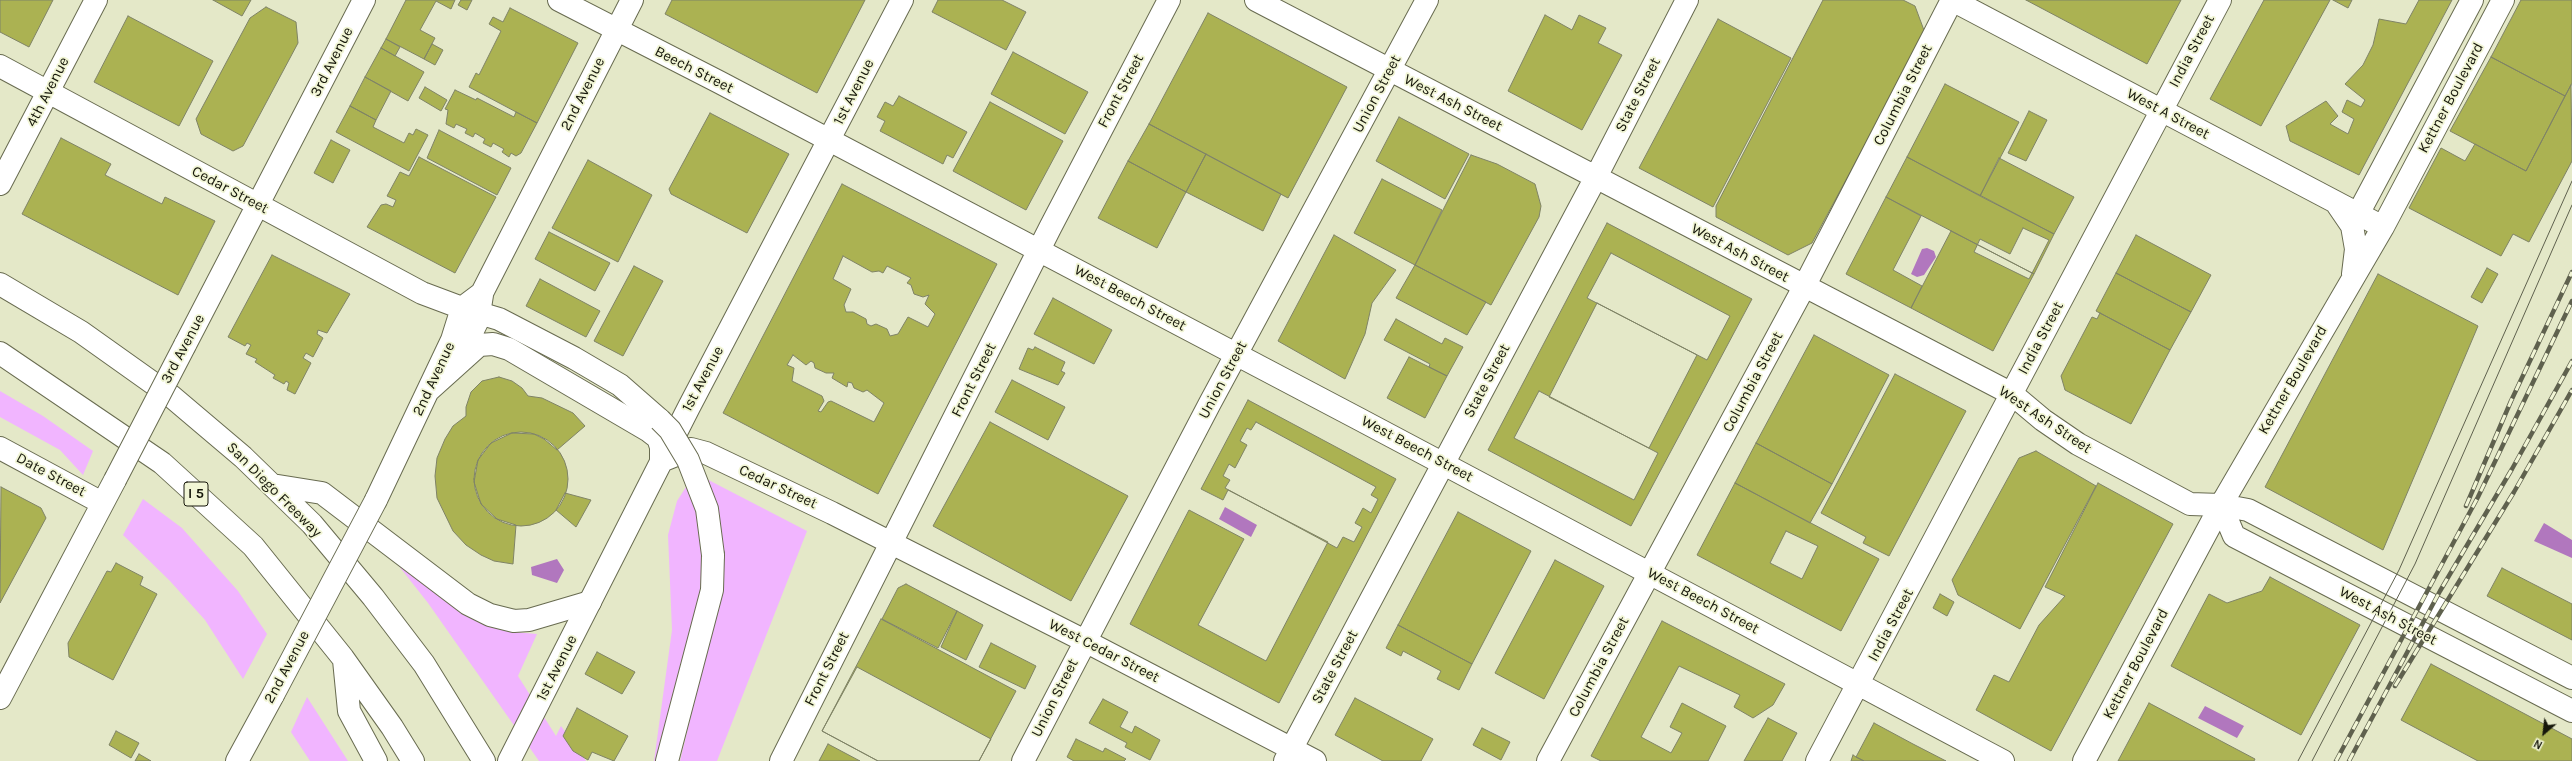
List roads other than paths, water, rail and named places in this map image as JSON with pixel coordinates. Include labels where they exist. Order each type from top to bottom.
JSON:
[{"type":"main road","name":"4th Avenue","points":[[0,184],[96,0]]},
{"type":"main road","name":"3rd Avenue","points":[[0,698],[259,206],[364,0]]},
{"type":"main road","name":"Beech Street","points":[[559,0],[829,141]]},
{"type":"main road","name":"2nd Avenue","points":[[237,761],[376,500],[429,390],[467,342],[475,304],[632,0]]},
{"type":"main road","name":"1st Avenue","points":[[509,761],[661,461],[902,0]]},
{"type":"main road","name":"Front Street","points":[[781,761],[1039,251],[1169,0]]},
{"type":"main road","name":"West Ash Street","points":[[1256,0],[1804,287],[2012,394],[2043,420],[2078,444],[2190,504],[2220,505],[2248,510],[2572,678]]},
{"type":"main road","name":"Union Street","points":[[1023,761],[1085,641],[1427,0]]},
{"type":"main road","name":"State Street","points":[[1288,755],[1596,177],[1687,0]]},
{"type":"main road","name":"West A Street","points":[[1952,0],[2383,227]]},
{"type":"main road","name":"Columbia Street","points":[[1548,761],[1804,287],[1952,0]]},
{"type":"main road","name":"India Street","points":[[1817,761],[1859,685],[2220,0]]},
{"type":"main road","name":"Kettner Boulevard","points":[[2358,214],[2472,0]]},
{"type":"main road","name":"Kettner Boulevard","points":[[2084,761],[2220,505],[2383,227],[2503,0]]},
{"type":"main road","name":"Cedar Street","points":[[0,66],[422,293],[475,304],[499,319],[574,358],[620,385],[670,430],[688,460],[707,510],[713,555],[712,590],[667,761]]},
{"type":"main road","name":"West Beech Street","points":[[829,141],[1443,463],[2003,761]]},
{"type":"main road","points":[[2336,202],[2352,226],[2356,249],[2352,280]]},
{"type":"main road","name":"San Diego Freeway","points":[[0,284],[81,332],[170,396],[243,457],[312,524],[373,596],[424,664],[484,761]]},
{"type":"main road","points":[[429,390],[475,348],[486,343],[493,344],[509,349],[536,363],[650,431],[658,438],[661,447],[661,461]]},
{"type":"main road","name":"I 5","points":[[0,353],[162,463],[253,546],[344,658],[392,727],[413,761]]},
{"type":"main road","name":"Date Street","points":[[0,448],[102,503]]},
{"type":"main road","name":"Cedar Street","points":[[661,461],[691,449],[700,451],[809,501],[890,544]]},
{"type":"main road","points":[[272,485],[322,493],[468,604],[490,615],[514,621],[529,620],[590,602]]},
{"type":"main road","name":"West Ash Street","points":[[2220,505],[2234,536],[2572,711]]},
{"type":"main road","name":"West Cedar Street","points":[[890,544],[1085,641],[1288,755],[1315,761]]},
{"type":"main road","points":[[344,658],[349,711],[376,761]]},
{"type":"tram line","points":[[2298,761],[2399,570],[2572,181]]},
{"type":"tram line","points":[[2312,761],[2415,564],[2572,205]]},
{"type":"railway","points":[[2466,506],[2511,401],[2572,272]]},
{"type":"railway","points":[[2336,761],[2478,497],[2572,301]]},
{"type":"railway","points":[[2349,761],[2440,591],[2512,469],[2572,361]]},
{"type":"railway","points":[[2395,686],[2514,492],[2572,390]]}]
